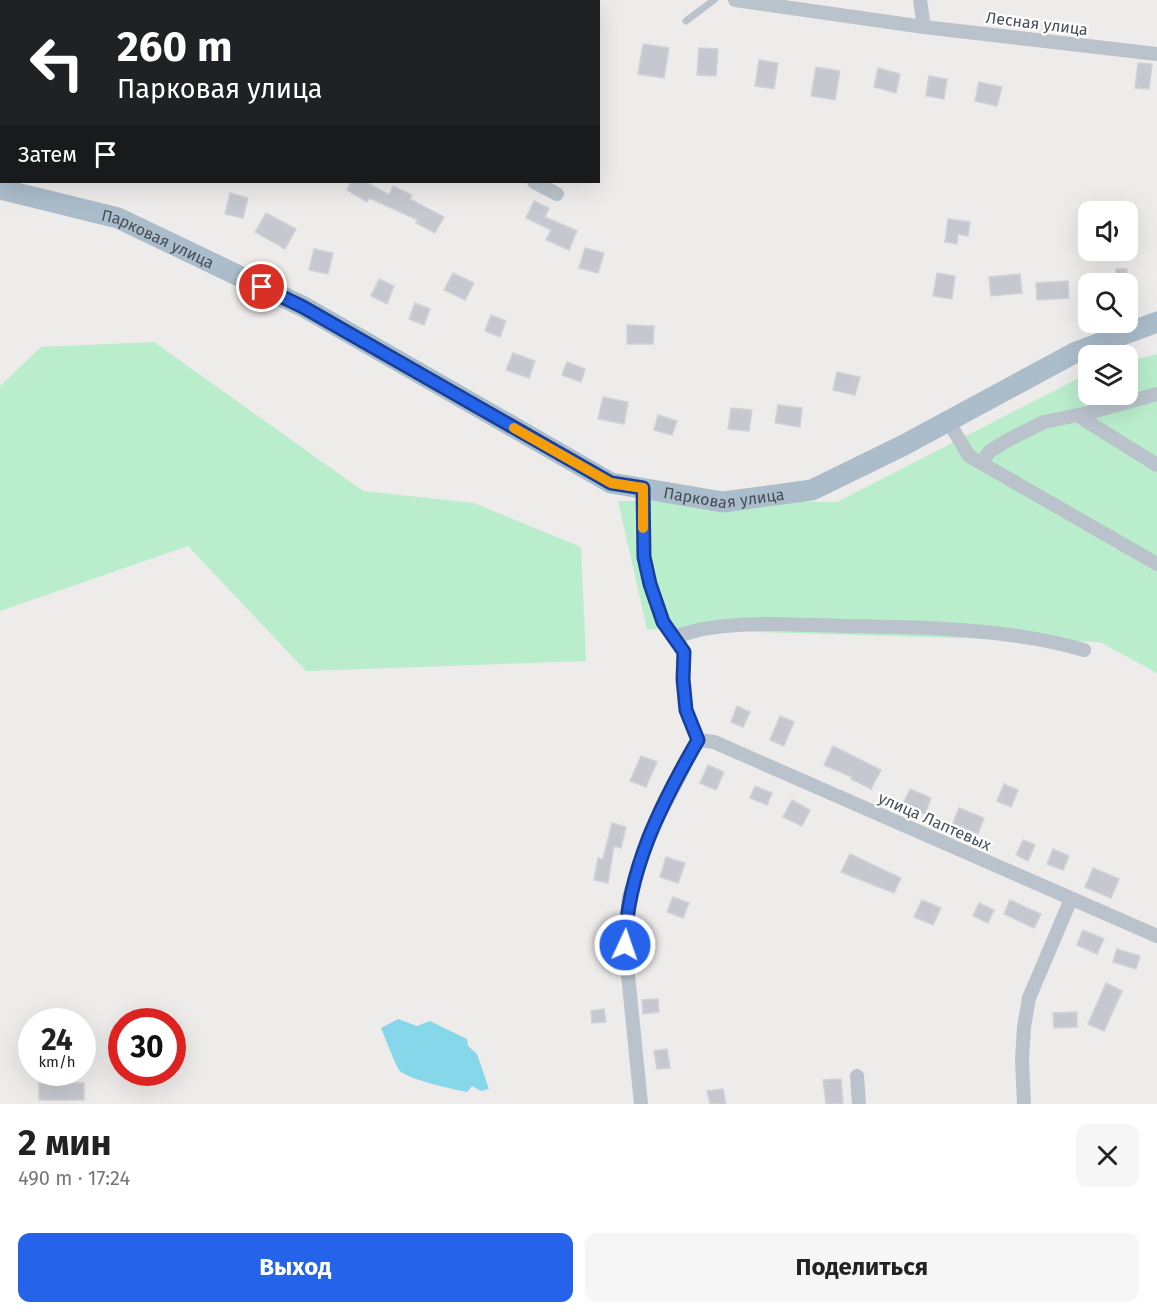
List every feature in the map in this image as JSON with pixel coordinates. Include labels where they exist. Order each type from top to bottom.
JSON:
[{"type":"main road","name":"Парковая улица","points":[[0,189],[118,218],[303,307],[611,483],[723,502],[812,490],[948,421],[1076,352],[1157,322]]},
{"type":"street","name":"Лесная улица","points":[[735,0],[924,27],[1157,54]]},
{"type":"street","points":[[920,0],[924,27]]},
{"type":"street","points":[[536,183],[557,194]]},
{"type":"street","points":[[981,463],[990,451],[1044,422],[1157,394]]},
{"type":"street","points":[[1077,415],[1157,465]]},
{"type":"street","points":[[948,421],[969,456],[1157,564]]},
{"type":"street","points":[[640,1104],[625,945],[629,897],[649,835],[698,740],[686,710],[683,679],[684,652],[663,622],[648,575],[644,548],[643,488]]},
{"type":"street","points":[[674,637],[708,628],[750,625],[858,626],[960,630],[1060,644],[1084,650]]},
{"type":"street","name":"улица Лаптевых","points":[[698,740],[714,742],[1157,936]]},
{"type":"street","points":[[1024,1104],[1022,1060],[1029,998],[1071,899]]},
{"type":"street","points":[[857,1076],[859,1104]]},
{"type":"lane","points":[[686,21],[714,0]]},
{"type":"green space","points":[[154,342],[363,491],[474,503],[581,547],[586,661],[306,671],[188,546],[0,611],[0,386],[41,347]]},
{"type":"green space","points":[[1157,354],[1157,673],[1100,642],[647,629],[618,501],[837,502],[1078,379],[1078,405],[1138,405],[1138,359]]},
{"type":"water","points":[[398,1019],[417,1026],[430,1021],[467,1039],[468,1046],[477,1054],[489,1089],[481,1091],[472,1086],[467,1092],[422,1081],[400,1071],[381,1028]]},
{"type":"building","points":[[643,44],[669,48],[664,78],[638,74]]},
{"type":"building","points":[[699,48],[718,49],[716,76],[697,75]]},
{"type":"building","points":[[759,60],[778,63],[774,89],[755,86]]},
{"type":"building","points":[[1138,63],[1152,64],[1149,89],[1135,88]]},
{"type":"building","points":[[816,67],[840,71],[835,100],[811,96]]},
{"type":"building","points":[[878,68],[900,74],[896,93],[874,87]]},
{"type":"building","points":[[929,76],[947,79],[944,99],[926,96]]},
{"type":"building","points":[[979,82],[1002,87],[997,106],[975,101]]},
{"type":"building","points":[[350,183],[368,183],[389,195],[393,186],[412,195],[410,199],[444,217],[435,233],[416,223],[418,220],[369,198],[367,202],[347,190]]},
{"type":"building","points":[[230,193],[248,198],[243,218],[225,214]]},
{"type":"building","points":[[534,201],[549,208],[545,217],[577,231],[569,250],[546,240],[551,230],[526,218]]},
{"type":"building","points":[[266,213],[296,229],[285,249],[255,232]]},
{"type":"building","points":[[948,219],[970,222],[968,236],[958,234],[957,244],[945,242]]},
{"type":"building","points":[[585,248],[604,253],[598,273],[579,268]]},
{"type":"building","points":[[314,249],[333,253],[328,274],[309,270]]},
{"type":"building","points":[[1116,269],[1127,269],[1127,273],[1116,273]]},
{"type":"building","points":[[453,273],[474,283],[465,300],[444,290]]},
{"type":"building","points":[[937,273],[955,276],[952,299],[933,296]]},
{"type":"building","points":[[1020,274],[1022,293],[991,296],[989,277]]},
{"type":"building","points":[[379,279],[394,286],[387,304],[371,296]]},
{"type":"building","points":[[1068,281],[1069,298],[1037,300],[1036,283]]},
{"type":"building","points":[[415,303],[430,309],[424,325],[409,319]]},
{"type":"building","points":[[491,315],[506,321],[500,337],[485,331]]},
{"type":"building","points":[[627,325],[654,326],[653,344],[627,344]]},
{"type":"building","points":[[513,353],[535,361],[529,378],[506,370]]},
{"type":"building","points":[[567,362],[585,369],[581,382],[562,375]]},
{"type":"building","points":[[837,372],[860,377],[855,395],[833,390]]},
{"type":"building","points":[[603,397],[628,402],[624,424],[598,419]]},
{"type":"building","points":[[778,405],[802,408],[800,427],[775,423]]},
{"type":"building","points":[[731,408],[752,410],[749,431],[728,429]]},
{"type":"building","points":[[658,415],[677,421],[672,435],[654,430]]},
{"type":"building","points":[[737,706],[750,712],[743,727],[731,722]]},
{"type":"building","points":[[780,716],[794,722],[784,746],[770,740]]},
{"type":"building","points":[[833,746],[881,770],[871,789],[851,779],[852,777],[824,765]]},
{"type":"building","points":[[641,756],[657,762],[646,787],[630,781]]},
{"type":"building","points":[[708,765],[724,772],[716,790],[700,783]]},
{"type":"building","points":[[1004,784],[1018,790],[1011,807],[997,801]]},
{"type":"building","points":[[755,786],[772,793],[767,805],[750,798]]},
{"type":"building","points":[[910,789],[931,798],[925,814],[903,804]]},
{"type":"building","points":[[792,800],[810,810],[802,826],[783,817]]},
{"type":"building","points":[[959,808],[984,818],[978,834],[953,823]]},
{"type":"building","points":[[612,823],[626,827],[621,848],[614,846],[608,883],[594,880],[598,858],[603,859]]},
{"type":"building","points":[[1023,840],[1035,845],[1028,861],[1016,855]]},
{"type":"building","points":[[1053,849],[1069,856],[1063,870],[1047,864]]},
{"type":"building","points":[[850,854],[901,878],[894,893],[841,872]]},
{"type":"building","points":[[666,857],[685,863],[678,883],[660,877]]},
{"type":"building","points":[[1093,868],[1119,879],[1111,898],[1085,887]]},
{"type":"building","points":[[673,897],[689,903],[683,918],[667,912]]},
{"type":"building","points":[[922,900],[941,908],[933,925],[914,917]]},
{"type":"building","points":[[1010,900],[1041,914],[1034,928],[1004,914]]},
{"type":"building","points":[[979,903],[994,910],[988,923],[973,916]]},
{"type":"building","points":[[1083,930],[1104,939],[1097,954],[1077,945]]},
{"type":"building","points":[[1117,949],[1140,956],[1136,969],[1113,962]]},
{"type":"building","points":[[1106,983],[1122,991],[1104,1031],[1088,1024]]},
{"type":"building","points":[[658,999],[659,1012],[643,1014],[642,1000]]},
{"type":"building","points":[[604,1009],[606,1022],[592,1023],[591,1011]]},
{"type":"building","points":[[1077,1012],[1077,1027],[1054,1028],[1053,1013]]},
{"type":"building","points":[[667,1049],[670,1068],[657,1069],[654,1051]]},
{"type":"building","points":[[841,1079],[843,1104],[826,1104],[823,1080]]},
{"type":"building","points":[[39,1086],[84,1086],[84,1100],[39,1100]]},
{"type":"building","points":[[723,1089],[726,1104],[710,1104],[707,1091]]},
{"type":"slow traffic","points":[[514,428],[611,483],[643,488],[643,528]]},
{"type":"route","points":[[262,287],[303,307],[611,483],[643,488],[644,557],[650,584],[663,622],[684,652],[683,679],[686,710],[698,740],[649,835],[636,870],[629,897],[625,945]]}]
